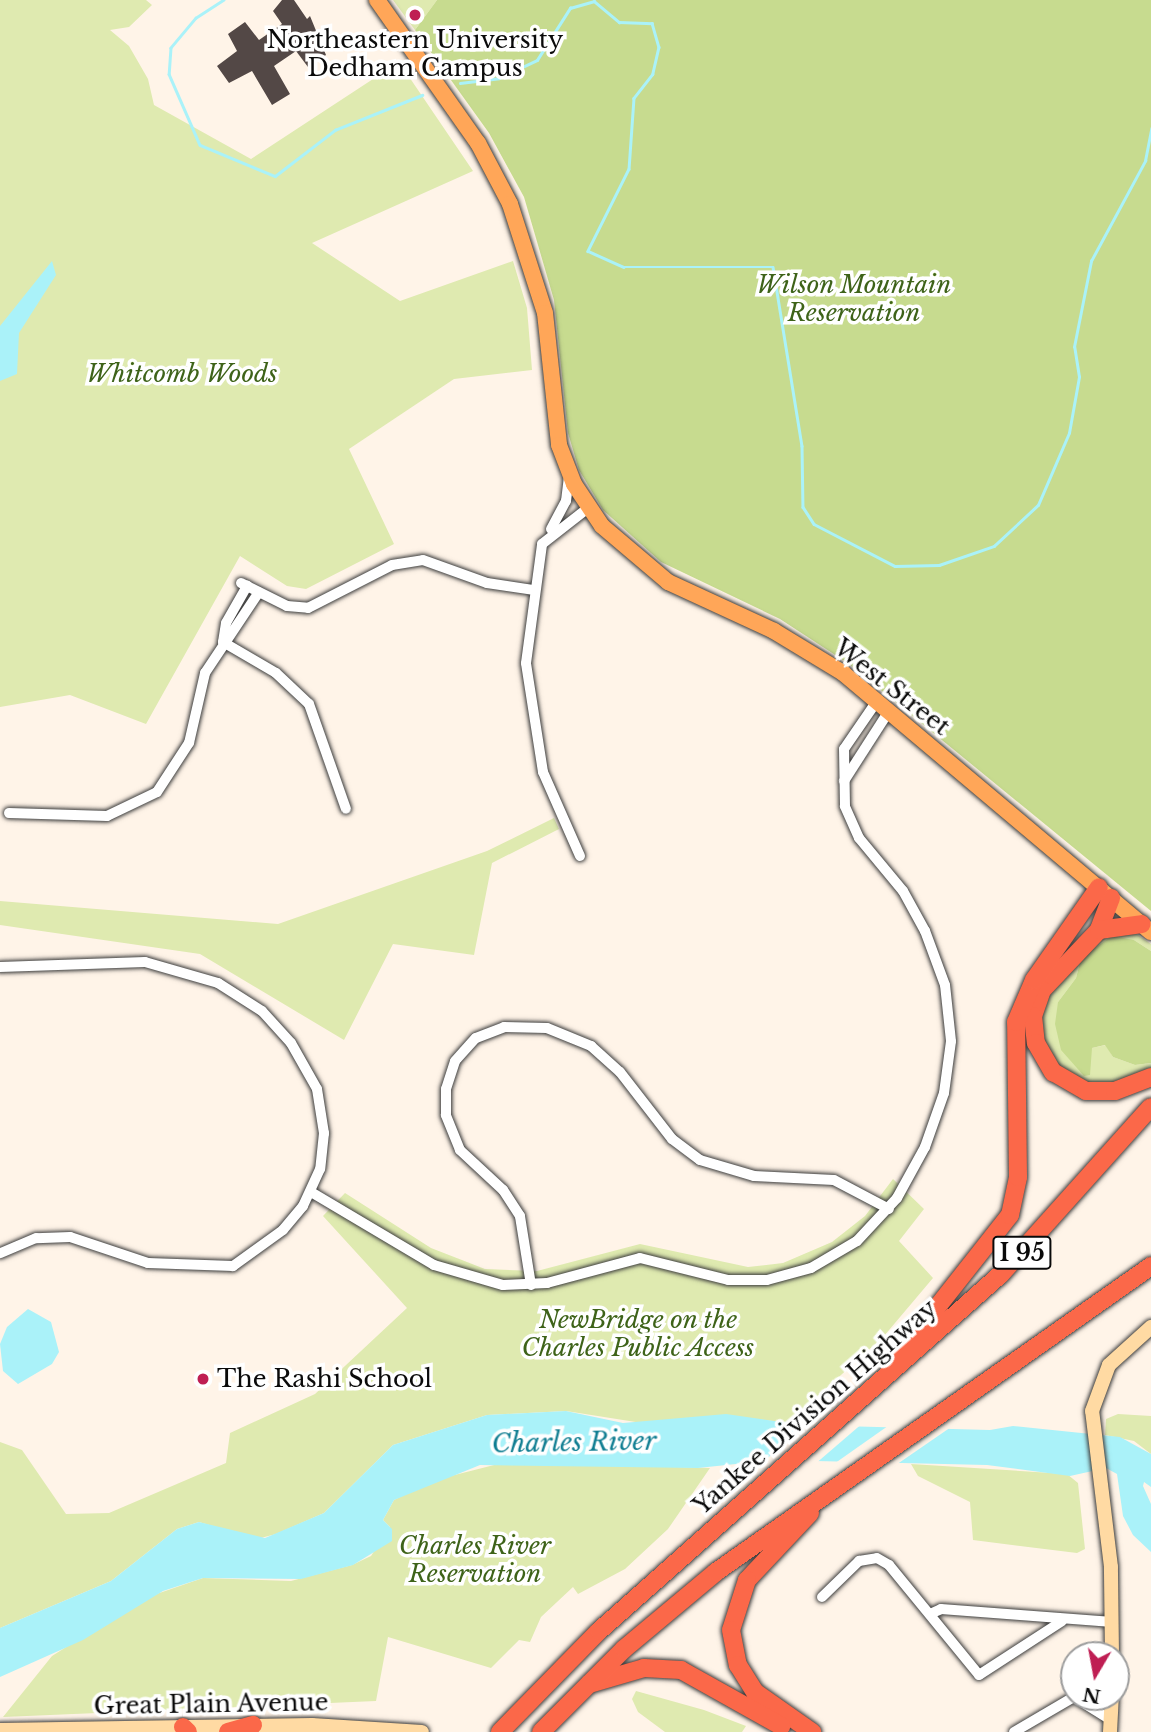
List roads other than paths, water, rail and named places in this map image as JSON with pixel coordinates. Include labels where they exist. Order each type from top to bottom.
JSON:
[{"type":"highway","points":[[1105,893],[1099,930],[1039,996],[1033,1023],[1038,1049],[1059,1077],[1086,1091],[1115,1091],[1151,1077]]},
{"type":"highway","points":[[879,1384],[1010,1215],[1018,1177],[1016,1022],[1034,980],[1105,893]]},
{"type":"highway","points":[[1099,930],[1146,928]]},
{"type":"highway","name":"Yankee Division Highway","points":[[500,1732],[599,1631],[879,1384],[1031,1244],[1151,1107]]},
{"type":"highway","points":[[541,1732],[585,1685],[689,1593],[831,1489],[1151,1266]]},
{"type":"highway","points":[[811,1732],[750,1685],[735,1657],[732,1622],[752,1573],[831,1489]]},
{"type":"highway","points":[[585,1685],[644,1668],[681,1670],[791,1732]]},
{"type":"highway","points":[[228,1732],[253,1725]]},
{"type":"main road","name":"West Street","points":[[377,0],[478,143],[522,231],[545,313],[555,425],[569,474],[588,508],[652,572],[803,646],[883,706],[1146,928]]},
{"type":"main road","points":[[1112,1641],[1100,1478],[1092,1427],[1095,1397],[1109,1365],[1151,1327]]},
{"type":"main road","name":"Great Plain Avenue","points":[[0,1730],[179,1730],[253,1725],[422,1732]]},
{"type":"street","points":[[569,474],[566,501],[545,539],[534,590],[526,663],[530,712],[550,794],[580,856]]},
{"type":"street","points":[[545,539],[588,508]]},
{"type":"street","points":[[9,813],[99,818],[151,797],[187,749],[199,686],[223,642],[226,623],[244,585],[287,606],[314,607],[392,565],[423,559],[487,583],[534,590]]},
{"type":"street","points":[[223,642],[237,630],[259,592]]},
{"type":"street","points":[[223,642],[276,673],[309,704],[346,809]]},
{"type":"street","points":[[311,1192],[443,1269],[492,1284],[531,1285],[640,1258],[728,1280],[787,1276],[849,1247],[889,1209],[919,1159],[941,1105],[950,1059],[949,1013],[925,931],[903,891],[851,825],[844,782],[844,749],[883,706]]},
{"type":"street","points":[[844,782],[883,706]]},
{"type":"street","points":[[0,967],[164,965],[219,983],[255,1005],[296,1051],[320,1098],[323,1152],[311,1192],[283,1230],[233,1265],[148,1263],[70,1237],[29,1240],[0,1253]]},
{"type":"street","points":[[531,1285],[520,1216],[460,1150],[446,1115],[446,1089],[455,1061],[476,1038],[504,1027],[547,1028],[590,1046],[620,1072],[672,1139],[700,1160],[754,1176],[834,1180],[889,1209]]},
{"type":"street","points":[[822,1597],[859,1561],[877,1558],[930,1614],[979,1675],[1062,1621]]},
{"type":"street","points":[[930,1614],[941,1609],[1062,1621],[1113,1622]]},
{"type":"street","points":[[1014,1732],[1060,1705]]},
{"type":"street","points":[[1091,1711],[1110,1726]]},
{"type":"water","points":[[52,261],[56,275],[19,333],[17,374],[0,381],[0,326]]},
{"type":"water","points":[[28,1309],[51,1322],[59,1352],[52,1364],[18,1384],[3,1371],[0,1344],[7,1327]]},
{"type":"water","name":"Charles River","points":[[566,1411],[623,1423],[726,1414],[802,1425],[990,1430],[1013,1426],[1120,1437],[1151,1454],[1151,1487],[1144,1482],[1143,1486],[1151,1504],[1151,1552],[1133,1535],[1123,1516],[1117,1474],[1106,1468],[1070,1476],[987,1465],[773,1460],[698,1468],[480,1465],[394,1500],[383,1520],[392,1529],[392,1541],[353,1565],[301,1579],[203,1578],[163,1591],[83,1640],[0,1677],[0,1628],[111,1581],[177,1529],[199,1522],[265,1538],[324,1513],[393,1445],[487,1415]]},
{"type":"waterway","points":[[224,0],[196,18],[171,48],[169,74],[200,145],[275,176],[335,130],[422,95]]},
{"type":"waterway","points":[[460,83],[499,78],[537,60],[570,8],[594,1],[619,22],[652,23],[659,47],[653,74],[634,98],[629,169],[588,251],[624,267],[773,267],[802,446],[803,507],[814,524],[895,566],[939,565],[994,546],[1038,505],[1069,433],[1079,377],[1074,347],[1091,261],[1145,161],[1151,129]]},
{"type":"place","name":"Northeastern University Dedham Campus","points":[[415,15]]},
{"type":"place","name":"The Rashi School","points":[[203,1379]]},
{"type":"park label","name":"Wilson Mountain Reservation","points":[[854,299]]},
{"type":"park label","name":"Whitcomb Woods","points":[[182,374]]},
{"type":"park label","name":"NewBridge on the Charles Public Access","points":[[638,1334]]},
{"type":"park label","name":"Charles River Reservation","points":[[475,1560]]}]
